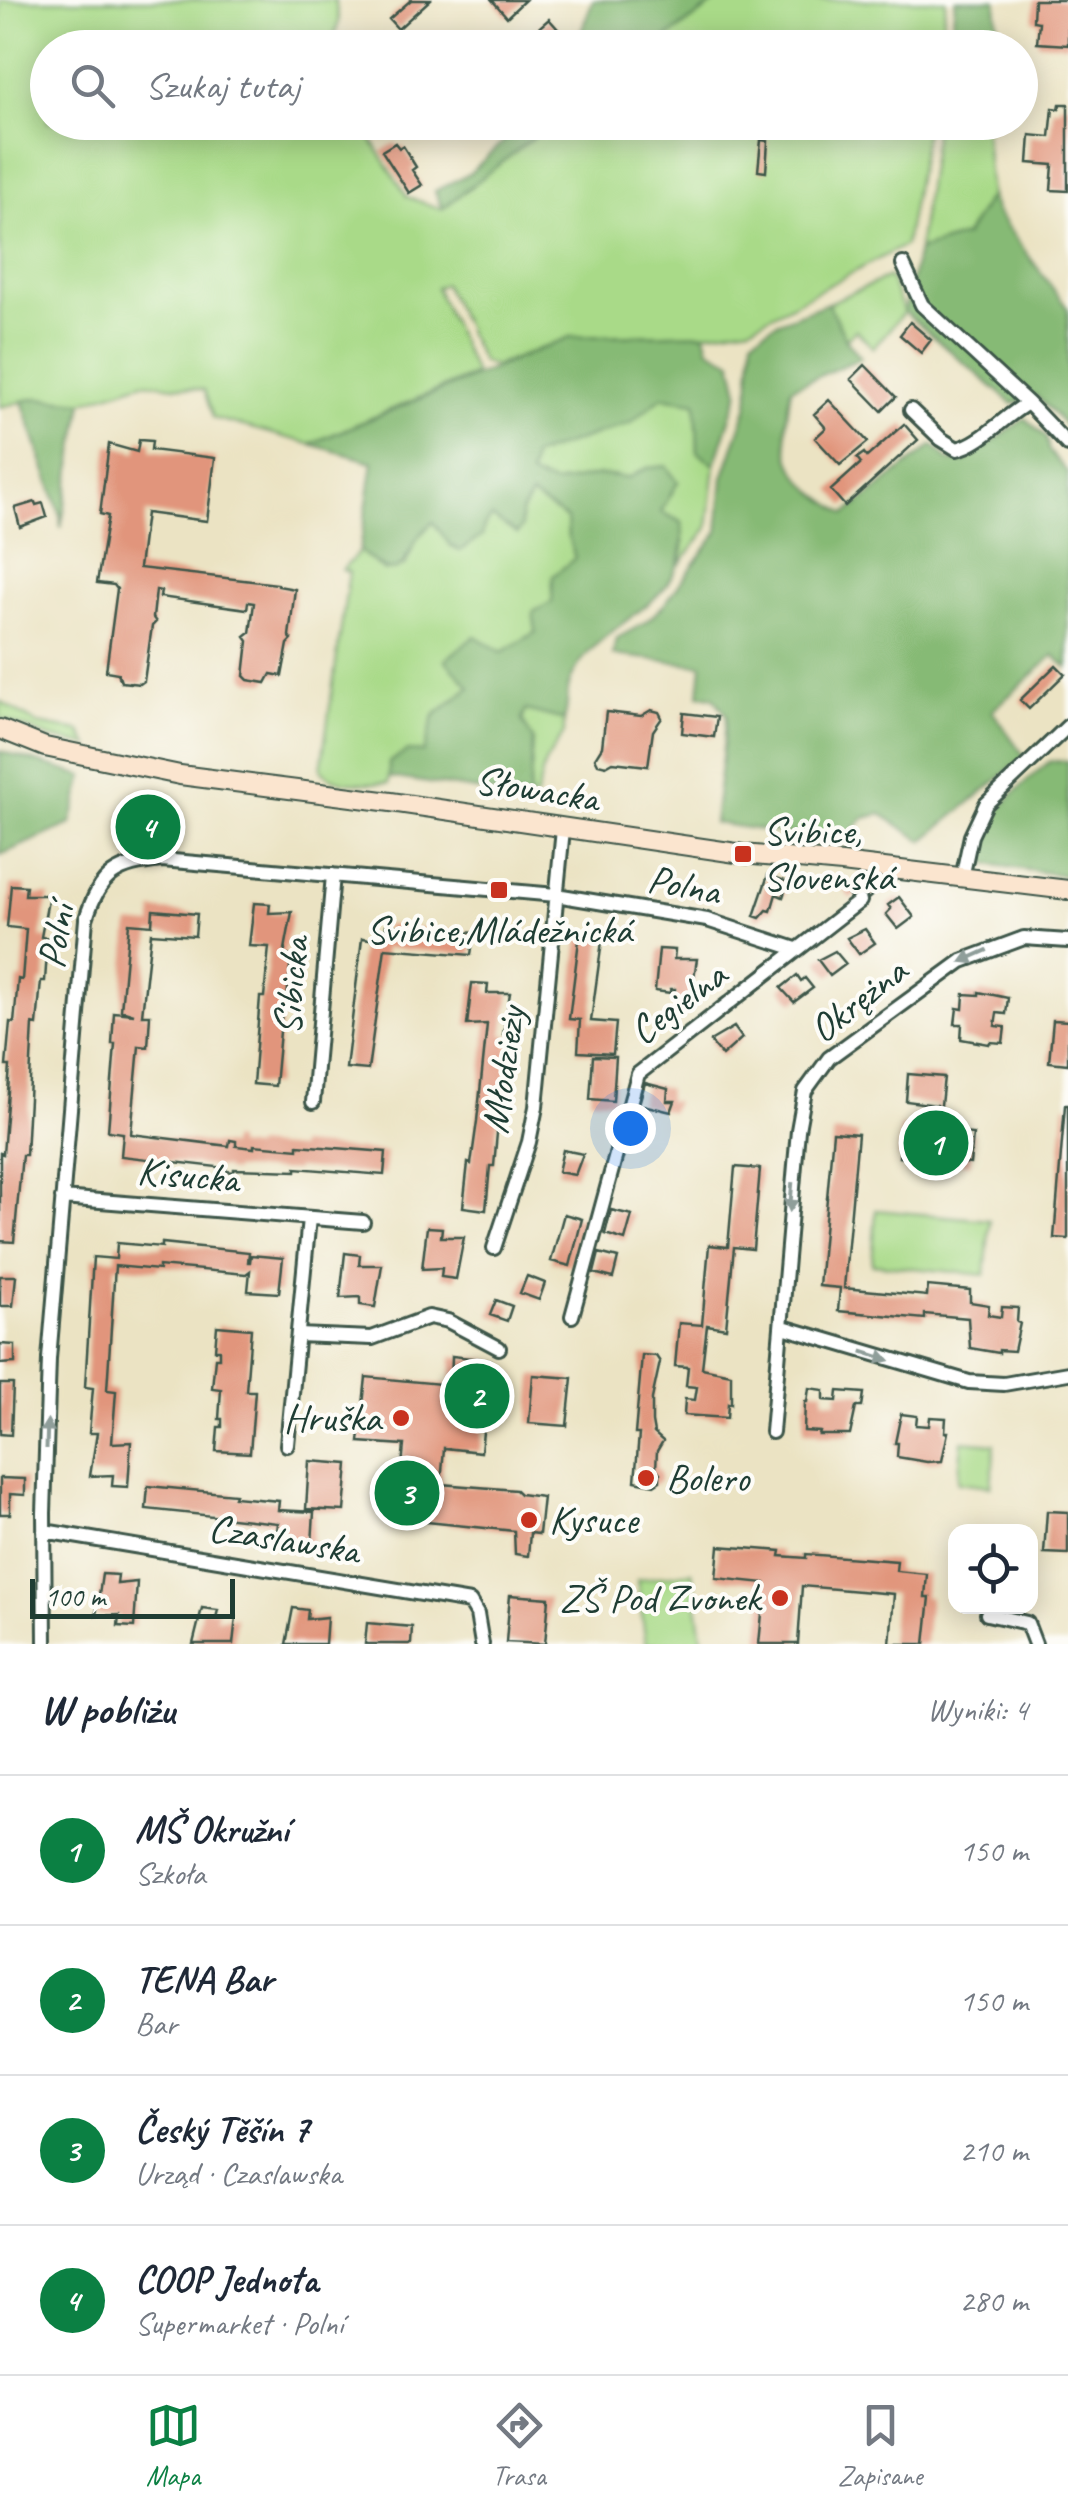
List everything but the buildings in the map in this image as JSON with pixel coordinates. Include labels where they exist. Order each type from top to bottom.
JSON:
[{"type":"street","points":[[902,264],[922,306],[1068,445]]},
{"type":"street","points":[[911,410],[957,449],[968,446],[1028,403]]},
{"type":"street","points":[[962,878],[971,836],[986,804],[1068,726]]},
{"type":"street","name":"Słowacka","points":[[0,729],[45,747],[122,766],[743,854],[1068,890]]},
{"type":"street","name":"Młodzieży","points":[[494,1248],[529,1142],[536,1107],[563,829]]},
{"type":"street","name":"Polní","points":[[45,1644],[49,1359],[86,919],[91,901],[106,877],[127,864],[162,860],[556,895]]},
{"type":"street","name":"Sibicka","points":[[312,1102],[333,876]]},
{"type":"street","name":"Polna","points":[[556,895],[707,920],[796,949]]},
{"type":"street","name":"Cegielna","points":[[572,1316],[638,1074],[860,902]]},
{"type":"street","name":"Okrężna","points":[[772,1432],[789,1220],[805,1091],[844,1046],[962,961],[1024,938],[1068,942]]},
{"type":"street","name":"Kisucka","points":[[62,1198],[363,1222]]},
{"type":"street","points":[[287,1445],[309,1218]]},
{"type":"street","points":[[298,1334],[372,1338],[428,1317],[448,1322],[499,1348]]},
{"type":"street","points":[[783,1327],[970,1382],[1004,1384],[1068,1373]]},
{"type":"street","name":"Czaslawska","points":[[44,1532],[470,1602],[477,1614],[482,1644]]},
{"type":"street","points":[[987,1614],[1028,1623],[1035,1644]]},
{"type":"green space","points":[[0,0],[335,0],[339,22],[336,30],[30,30],[30,140],[372,140],[407,197],[442,209],[530,140],[924,140],[905,245],[751,326],[705,333],[570,337],[495,366],[482,362],[444,284],[436,288],[475,374],[310,444],[213,418],[204,390],[144,382],[83,402],[38,398],[0,407]]},
{"type":"green space","points":[[593,0],[719,0],[678,30],[582,30]]},
{"type":"green space","points":[[719,0],[946,0],[942,30],[678,30]]},
{"type":"green space","points":[[955,0],[996,0],[998,30],[952,30]]},
{"type":"green space","points":[[505,140],[530,140],[442,209],[435,191],[470,173]]},
{"type":"green space","points":[[934,140],[985,140],[990,195],[965,236],[918,250]]},
{"type":"green space","points":[[990,195],[996,212],[1068,309],[1068,428],[1035,395],[1013,404],[904,312],[918,250],[965,236]]},
{"type":"green space","points":[[889,277],[904,312],[873,348],[856,330],[846,339],[828,303]]},
{"type":"green space","points":[[828,303],[846,339],[861,358],[791,388],[786,432],[787,448],[799,476],[826,501],[846,514],[933,445],[949,461],[965,462],[1025,418],[1046,437],[1049,451],[1068,473],[1068,669],[1054,655],[992,711],[1025,757],[923,841],[881,814],[864,818],[842,842],[714,823],[727,715],[713,697],[699,695],[702,665],[613,655],[617,638],[645,623],[664,605],[718,532],[723,478],[748,405],[753,338],[776,323]]},
{"type":"green space","points":[[705,333],[709,349],[732,361],[739,391],[715,465],[698,452],[696,402],[662,397],[630,423],[533,456],[530,476],[555,484],[599,475],[628,478],[647,468],[666,466],[678,482],[661,512],[682,522],[682,551],[674,574],[660,592],[587,654],[570,681],[564,720],[526,710],[522,720],[533,740],[529,798],[389,777],[389,762],[408,751],[424,752],[434,716],[470,687],[445,660],[475,636],[502,652],[536,632],[533,612],[552,602],[553,576],[575,558],[567,519],[531,496],[521,512],[517,534],[492,517],[482,536],[460,551],[450,545],[433,522],[403,564],[388,570],[360,551],[373,462],[310,444],[570,337]]},
{"type":"green space","points":[[662,397],[696,402],[698,452],[715,465],[708,528],[681,563],[684,542],[660,512],[678,482],[647,468],[628,478],[599,475],[555,484],[530,476],[533,456],[630,423]]},
{"type":"green space","points":[[38,398],[83,402],[61,528],[60,514],[22,401]]},
{"type":"green space","points":[[531,496],[567,519],[575,558],[536,632],[502,652],[446,660],[470,686],[434,716],[424,753],[389,762],[389,783],[352,783],[327,775],[321,769],[349,572],[342,570],[360,551],[384,571],[405,566],[417,538],[434,521],[469,543],[482,536],[492,517],[521,528],[521,513]]},
{"type":"green space","points":[[0,701],[38,724],[80,731],[89,746],[51,738],[0,718]]},
{"type":"green space","points":[[526,709],[564,720],[564,733],[545,763],[536,797],[529,798],[533,740],[522,720]]},
{"type":"green space","points":[[0,751],[84,776],[71,824],[0,855]]},
{"type":"green space","points":[[1050,761],[1068,761],[1068,876],[988,864],[982,855],[997,813]]},
{"type":"green space","points":[[876,1210],[990,1220],[985,1275],[872,1264]]},
{"type":"green space","points":[[962,1441],[995,1444],[991,1486],[958,1482]]},
{"type":"green space","points":[[692,1572],[703,1644],[646,1644],[637,1580]]},
{"type":"place","name":"COOP Jednota","points":[[148,827]]},
{"type":"place","name":"Svibice, Slovenská","points":[[743,854]]},
{"type":"place","name":"Svibice,Mládežnická","points":[[499,890]]},
{"type":"place","name":"MŠ Okružní","points":[[936,1143]]},
{"type":"place","name":"TENA Bar","points":[[477,1396]]},
{"type":"place","name":"Hruška","points":[[401,1418]]},
{"type":"place","name":"Bolero","points":[[646,1478]]},
{"type":"place","name":"Český Těšín 7","points":[[407,1493]]},
{"type":"place","name":"Kysuce","points":[[529,1520]]},
{"type":"place","name":"ZŠ Pod Zvonek","points":[[780,1598]]}]
